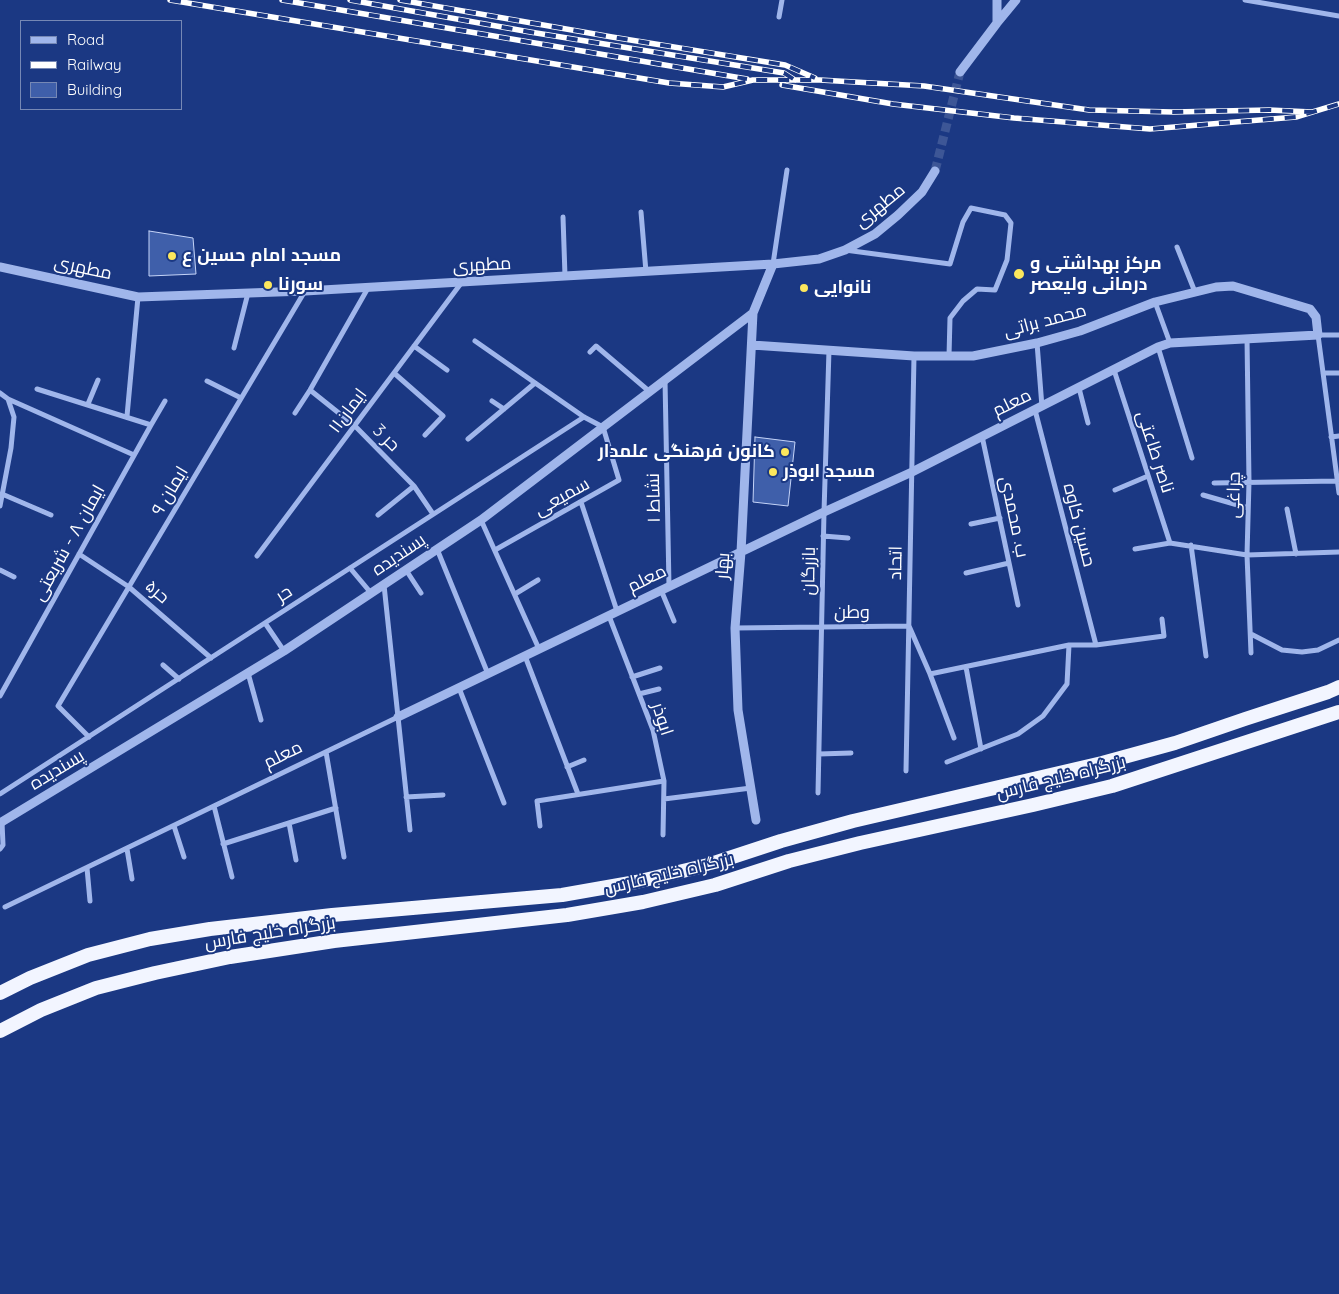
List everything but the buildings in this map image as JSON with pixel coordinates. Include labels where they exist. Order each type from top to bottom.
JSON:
[{"type":"highway","name":"بزرگراه خلیج فارس","points":[[0,993],[30,978],[88,955],[150,939],[332,915],[562,895],[636,882],[708,865],[781,841],[853,822],[1130,756],[1175,743],[1339,687]]},
{"type":"highway","name":"بزرگراه خلیج فارس","points":[[0,1031],[41,1010],[96,988],[183,967],[334,941],[567,916],[643,902],[715,885],[789,861],[860,843],[1112,786],[1339,712]]},
{"type":"street","points":[[779,17],[782,0]]},
{"type":"street","points":[[997,0],[997,22]]},
{"type":"street","points":[[960,72],[1016,0]]},
{"type":"street","points":[[1245,0],[1339,16]]},
{"type":"street","points":[[753,313],[773,264],[787,170]]},
{"type":"street","name":"مطهری","points":[[0,267],[138,297],[305,291],[773,264],[819,259],[845,250],[875,234],[922,192],[935,171]]},
{"type":"street","points":[[845,250],[950,264],[963,222],[971,208],[1005,215],[1011,223],[1007,260],[995,290],[978,289],[963,301],[950,318],[949,356]]},
{"type":"street","points":[[641,212],[646,272]]},
{"type":"street","points":[[563,217],[565,276]]},
{"type":"street","points":[[1177,247],[1196,292]]},
{"type":"street","name":"ایمان۱۱","points":[[257,556],[462,282]]},
{"type":"street","name":"محمد براتی","points":[[752,344],[914,356],[973,356],[1037,343],[1080,331],[1155,302],[1216,287],[1233,286],[1310,309],[1316,317],[1318,335]]},
{"type":"street","points":[[295,413],[369,287]]},
{"type":"street","name":"ایمان ۹","points":[[89,737],[58,706],[305,291]]},
{"type":"street","points":[[234,348],[248,293]]},
{"type":"street","points":[[127,416],[138,297]]},
{"type":"street","points":[[1155,302],[1170,343]]},
{"type":"street","name":"بهار","points":[[753,313],[736,628],[738,710],[756,820]]},
{"type":"street","name":"پسندیده","points":[[1,823],[284,651],[481,520],[753,313]]},
{"type":"street","points":[[1339,335],[1318,335],[1339,491]]},
{"type":"street","name":"معلم","points":[[5,908],[617,611],[912,472],[1158,348],[1170,343],[1318,335]]},
{"type":"street","name":"چراغی","points":[[1247,338],[1247,555],[1251,653]]},
{"type":"street","points":[[475,341],[584,417],[603,428]]},
{"type":"street","name":"حسین کاوه","points":[[1037,343],[1038,409],[1096,646]]},
{"type":"street","points":[[414,346],[447,370]]},
{"type":"street","points":[[590,352],[596,346],[650,392]]},
{"type":"street","points":[[1158,348],[1192,458]]},
{"type":"street","name":"بازرگان","points":[[818,793],[829,350]]},
{"type":"street","name":"اتحاد","points":[[906,771],[914,356]]},
{"type":"street","name":"ناصر طاعتی","points":[[1114,370],[1170,543]]},
{"type":"street","points":[[394,373],[443,416],[425,435]]},
{"type":"street","points":[[1323,373],[1339,373]]},
{"type":"street","points":[[88,404],[98,380]]},
{"type":"street","name":"نشاط ۱","points":[[665,380],[665,588]]},
{"type":"street","points":[[207,381],[241,398]]},
{"type":"street","points":[[468,438],[535,383]]},
{"type":"street","points":[[1079,388],[1088,423]]},
{"type":"street","points":[[37,389],[151,425]]},
{"type":"street","name":"حر 3","points":[[310,390],[354,426],[414,486],[433,514]]},
{"type":"street","points":[[0,393],[8,399],[134,455]]},
{"type":"street","points":[[0,506],[11,448],[14,417],[8,399]]},
{"type":"street","name":"ایمان ۸ - شریعتی","points":[[0,696],[166,401]]},
{"type":"street","points":[[492,401],[504,409]]},
{"type":"street","name":"حر","points":[[0,794],[584,417]]},
{"type":"street","name":"سمیعی","points":[[495,550],[620,480],[603,428]]},
{"type":"street","name":"ب. محمدی","points":[[982,436],[1018,605]]},
{"type":"street","points":[[1331,436],[1339,436]]},
{"type":"street","points":[[1115,490],[1148,476]]},
{"type":"street","points":[[1214,483],[1338,481]]},
{"type":"street","points":[[378,515],[414,486]]},
{"type":"street","points":[[2,494],[51,515]]},
{"type":"street","points":[[1203,495],[1248,508]]},
{"type":"street","points":[[581,502],[617,611]]},
{"type":"street","points":[[1287,509],[1296,554]]},
{"type":"street","points":[[972,524],[1000,518]]},
{"type":"street","points":[[481,520],[539,649]]},
{"type":"street","points":[[823,536],[848,538]]},
{"type":"street","points":[[1135,549],[1170,543],[1247,555],[1339,552]]},
{"type":"street","points":[[1191,545],[1206,656]]},
{"type":"street","points":[[437,549],[488,674]]},
{"type":"street","name":"حر۵","points":[[79,554],[129,587],[211,658]]},
{"type":"street","points":[[966,573],[1009,563]]},
{"type":"street","points":[[350,568],[371,593]]},
{"type":"street","points":[[0,570],[14,577]]},
{"type":"street","points":[[406,570],[421,593]]},
{"type":"street","points":[[515,594],[538,580]]},
{"type":"street","points":[[384,585],[410,830]]},
{"type":"street","points":[[665,588],[674,621]]},
{"type":"street","name":"ابوذر","points":[[608,616],[653,730],[664,781],[663,835]]},
{"type":"street","points":[[930,674],[1069,646],[1096,646],[1164,636],[1162,619]]},
{"type":"street","points":[[265,623],[284,651]]},
{"type":"street","points":[[909,626],[930,674],[954,738]]},
{"type":"street","name":"وطن","points":[[736,628],[909,626]]},
{"type":"street","points":[[1250,634],[1282,650],[1302,652],[1318,650],[1339,640]]},
{"type":"street","points":[[947,762],[1018,734],[1042,716],[1067,684],[1069,646]]},
{"type":"street","points":[[525,656],[578,794]]},
{"type":"street","points":[[163,665],[179,679]]},
{"type":"street","points":[[966,667],[981,749]]},
{"type":"street","points":[[632,677],[660,668]]},
{"type":"street","points":[[248,673],[261,720]]},
{"type":"street","points":[[459,688],[504,803]]},
{"type":"street","points":[[639,694],[658,689]]},
{"type":"street","points":[[326,752],[344,857]]},
{"type":"street","points":[[819,754],[852,753]]},
{"type":"street","points":[[567,767],[584,760]]},
{"type":"street","points":[[540,826],[537,801],[664,781]]},
{"type":"street","points":[[664,799],[751,788]]},
{"type":"street","points":[[406,797],[443,795]]},
{"type":"street","points":[[214,806],[232,876]]},
{"type":"street","points":[[223,844],[336,808]]},
{"type":"street","points":[[0,849],[3,845],[1,823]]},
{"type":"street","points":[[289,823],[296,860]]},
{"type":"street","points":[[174,826],[184,857]]},
{"type":"street","points":[[127,849],[132,879]]},
{"type":"street","points":[[87,868],[90,901]]},
{"type":"tunnel","points":[[935,171],[960,72]]},
{"type":"railway","points":[[170,0],[669,83],[723,87],[753,80],[820,80],[924,86],[1089,110],[1173,112],[1269,110],[1312,112]]},
{"type":"railway","points":[[282,0],[747,79]]},
{"type":"railway","points":[[350,0],[530,32],[784,73],[795,80]]},
{"type":"railway","points":[[400,0],[785,65],[815,78]]},
{"type":"railway","points":[[782,85],[893,104],[1014,118],[1150,129],[1296,117],[1339,104]]},
{"type":"place","name":"مسجد امام حسین ع","points":[[172,256]]},
{"type":"place","name":"مرکز بهداشتی و درمانی ولیعصر","points":[[1019,274]]},
{"type":"place","name":"سورنا","points":[[268,285]]},
{"type":"place","name":"نانوایی","points":[[804,288]]},
{"type":"place","name":"کانون فرهنگی علمدار","points":[[785,452]]},
{"type":"place","name":"مسجد ابوذر","points":[[773,472]]}]
